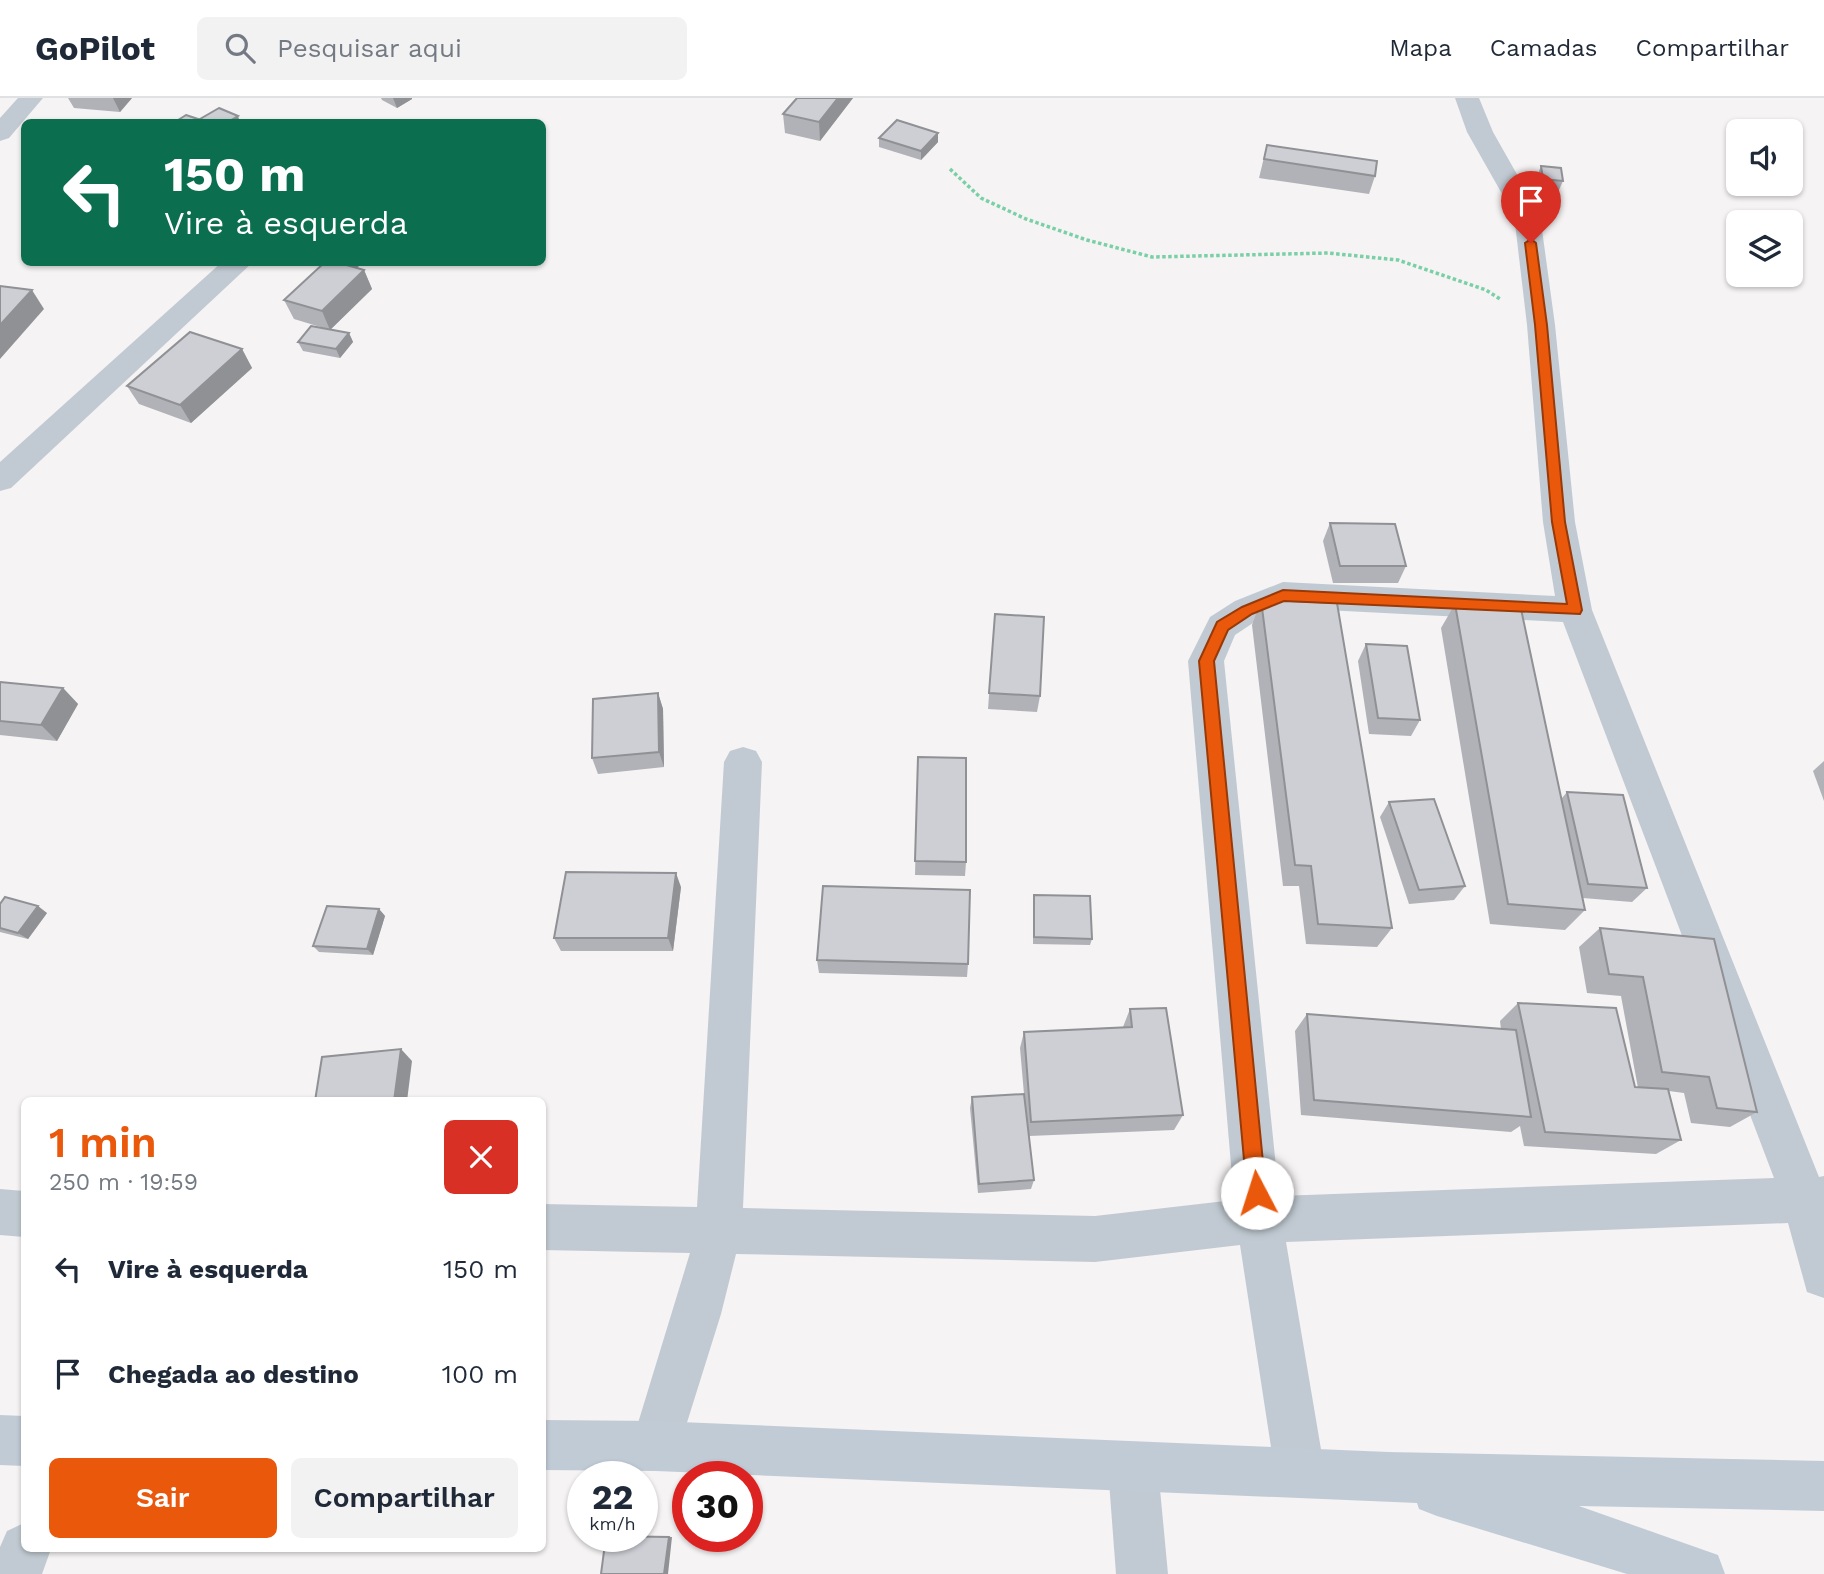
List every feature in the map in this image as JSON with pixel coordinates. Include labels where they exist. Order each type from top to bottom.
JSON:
[{"type":"main road","points":[[0,1440],[21,1441]]},
{"type":"main road","points":[[546,1445],[656,1446],[1388,1477],[1824,1486]]},
{"type":"main road","points":[[1388,1477],[1599,1538],[1699,1574]]},
{"type":"street","points":[[0,133],[31,98]]},
{"type":"street","points":[[1468,98],[1480,132],[1527,215],[1541,325],[1559,522],[1575,610],[1815,1199],[1824,1275]]},
{"type":"street","points":[[0,480],[235,266]]},
{"type":"street","points":[[1300,1473],[1259,1220],[1206,661],[1222,626],[1247,610],[1283,596],[1575,610]]},
{"type":"street","points":[[656,1446],[697,1314],[719,1231],[743,762]]},
{"type":"street","points":[[546,1227],[1095,1239],[1259,1220],[1815,1199]]},
{"type":"street","points":[[0,1212],[21,1214]]},
{"type":"street","points":[[1133,1468],[1142,1574]]},
{"type":"street","points":[[16,1574],[24,1552]]},
{"type":"path","points":[[950,169],[981,198],[1026,219],[1087,240],[1152,257],[1328,253],[1398,260],[1486,290],[1541,325]]},
{"type":"building","points":[[797,98],[838,98],[819,122],[783,114]]},
{"type":"building","points":[[219,108],[238,116],[233,119],[200,119]]},
{"type":"building","points":[[186,115],[198,119],[180,119]]},
{"type":"building","points":[[897,120],[938,133],[921,151],[879,138]]},
{"type":"building","points":[[1267,145],[1377,161],[1375,176],[1264,159]]},
{"type":"building","points":[[1541,166],[1561,168],[1563,181],[1543,179]]},
{"type":"building","points":[[321,266],[350,266],[364,270],[322,311],[284,300]]},
{"type":"building","points":[[0,286],[32,290],[0,325]]},
{"type":"building","points":[[311,326],[349,333],[336,349],[298,342]]},
{"type":"building","points":[[190,332],[242,349],[180,405],[127,386]]},
{"type":"building","points":[[1330,523],[1395,524],[1406,566],[1340,566]]},
{"type":"building","points":[[1261,600],[1337,603],[1392,928],[1318,924],[1311,866],[1295,865]]},
{"type":"building","points":[[1455,604],[1521,609],[1585,910],[1508,904]]},
{"type":"building","points":[[995,614],[1044,617],[1040,696],[989,693]]},
{"type":"building","points":[[1366,644],[1407,646],[1420,720],[1378,718]]},
{"type":"building","points":[[0,682],[63,688],[41,725],[0,721]]},
{"type":"building","points":[[658,693],[659,752],[592,758],[593,699]]},
{"type":"building","points":[[918,757],[966,758],[966,862],[915,861]]},
{"type":"building","points":[[1567,792],[1623,795],[1647,888],[1588,884]]},
{"type":"building","points":[[1434,799],[1465,886],[1419,890],[1389,802]]},
{"type":"building","points":[[566,872],[676,873],[668,938],[554,938]]},
{"type":"building","points":[[823,886],[970,890],[968,964],[817,960]]},
{"type":"building","points":[[1034,895],[1090,896],[1092,939],[1034,937]]},
{"type":"building","points":[[5,897],[38,906],[18,933],[0,928],[0,904]]},
{"type":"building","points":[[327,906],[379,909],[367,949],[313,946]]},
{"type":"building","points":[[1600,928],[1714,939],[1757,1112],[1717,1108],[1709,1077],[1662,1072],[1643,977],[1609,974]]},
{"type":"building","points":[[1518,1003],[1616,1008],[1635,1087],[1668,1089],[1681,1140],[1545,1132]]},
{"type":"building","points":[[1166,1008],[1183,1115],[1031,1122],[1024,1032],[1132,1027],[1130,1009]]},
{"type":"building","points":[[1307,1014],[1516,1030],[1531,1117],[1314,1100]]},
{"type":"building","points":[[401,1049],[395,1097],[316,1097],[322,1057]]},
{"type":"building","points":[[1024,1094],[1034,1180],[979,1184],[972,1097]]},
{"type":"building","points":[[658,1537],[669,1537],[664,1574],[601,1574],[604,1552],[658,1552]]},
{"type":"route","points":[[1257,1193],[1206,661],[1222,626],[1247,610],[1283,596],[1575,610],[1559,522],[1531,243]]}]
